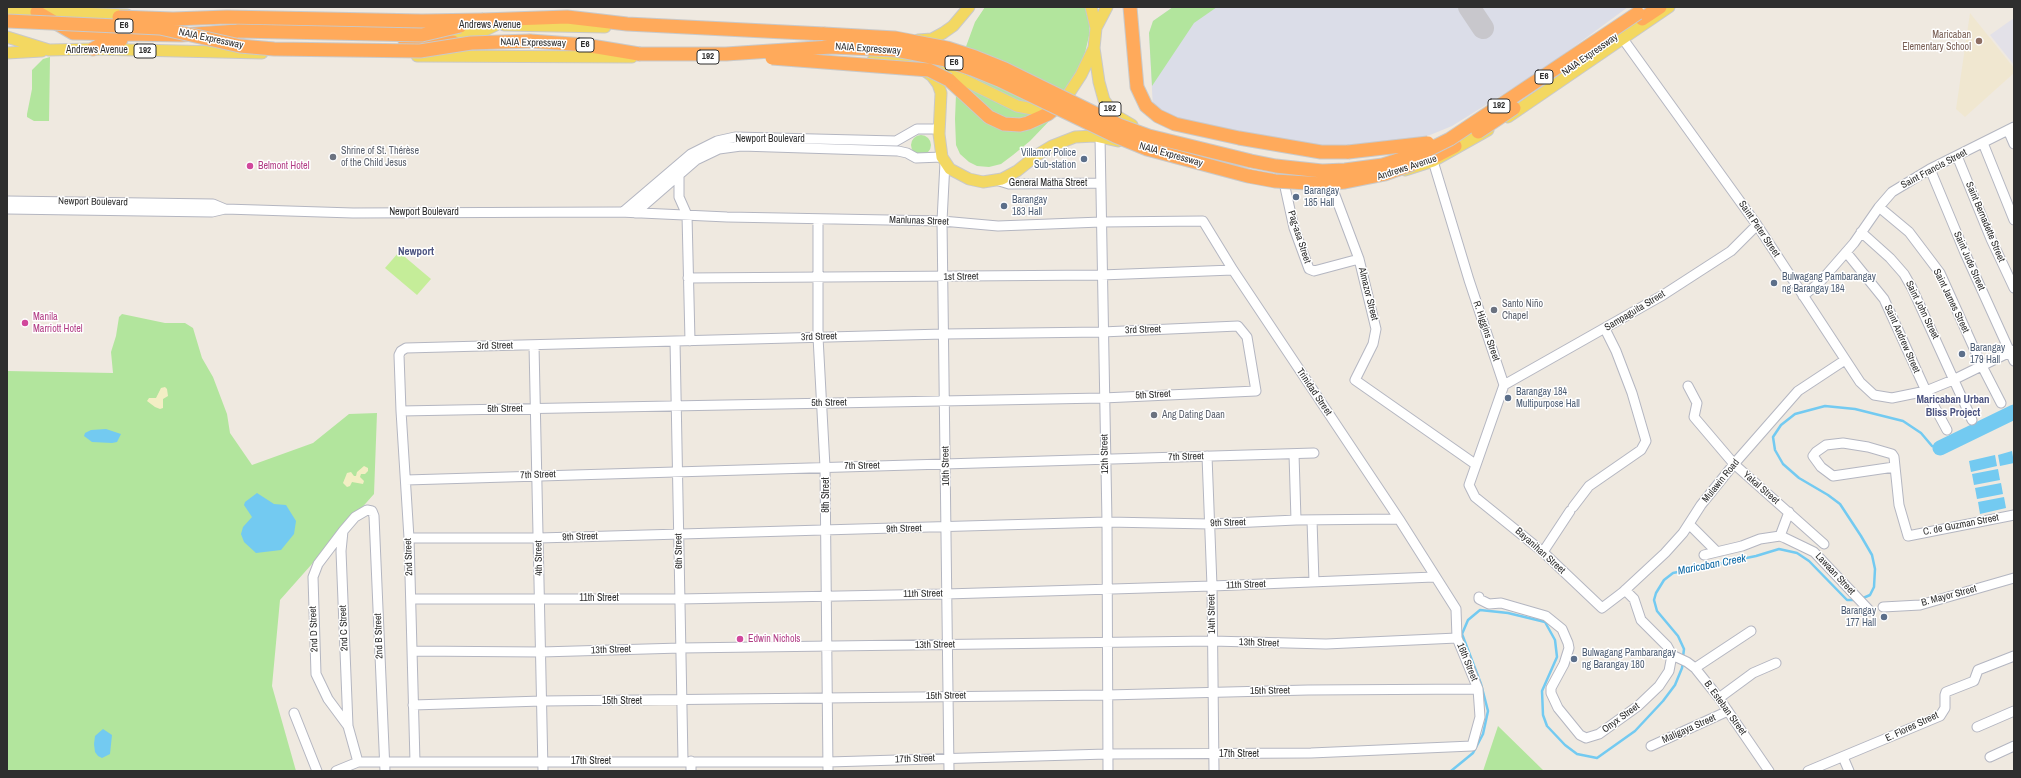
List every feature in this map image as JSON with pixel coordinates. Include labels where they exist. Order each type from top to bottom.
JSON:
[{"type":"highway","points":[[1130,7],[1136,87],[1146,106],[1167,121],[1239,138],[1321,152],[1348,152],[1386,149],[1450,139]]},
{"type":"highway","name":"NAIA Expressway","points":[[8,13],[173,19],[227,17],[422,21],[567,17],[627,24],[870,35],[921,42],[975,57],[1005,69],[1120,125],[1149,136],[1276,166],[1322,171],[1345,170],[1383,164],[1426,151],[1450,139],[1647,7]]},
{"type":"highway","name":"NAIA Expressway","points":[[8,13],[160,28],[240,46],[274,49],[420,51],[471,43],[530,41],[585,45],[639,54],[726,54],[831,47],[895,50],[945,60],[999,80],[1108,133],[1147,149],[1248,176],[1275,181],[1323,184],[1345,182],[1385,174],[1432,158],[1455,146],[1497,120],[1660,7]]},
{"type":"highway","points":[[32,9],[73,33],[181,35],[422,35],[483,20]]},
{"type":"highway","points":[[93,49],[107,41],[139,39],[196,41],[238,34],[471,43]]},
{"type":"highway","points":[[726,54],[929,70],[949,80],[989,116],[1004,124],[1020,125],[1048,114],[1064,101]]},
{"type":"main road","name":"192","points":[[1064,101],[1081,75],[1094,48],[1096,28],[1091,7]]},
{"type":"main road","points":[[1096,28],[1106,7]]},
{"type":"main road","name":"Andrews Avenue","points":[[1094,48],[1099,82],[1104,100],[1115,115],[1125,122],[1166,136],[1232,154],[1299,166],[1337,167],[1377,162],[1425,148],[1447,137],[1517,94],[1644,7]]},
{"type":"main road","name":"Andrews Avenue","points":[[996,180],[1017,171],[1038,155],[1070,139],[1081,136],[1100,137],[1283,178],[1334,182],[1377,179],[1433,162],[1456,150],[1525,106],[1669,7]]},
{"type":"main road","name":"Andrews Avenue","points":[[8,13],[32,9],[325,23],[606,27],[906,41],[926,40],[937,36],[948,30],[966,11]]},
{"type":"main road","points":[[324,55],[334,44],[336,38],[333,29],[325,23]]},
{"type":"main road","points":[[394,32],[477,34],[496,25]]},
{"type":"main road","points":[[508,25],[502,31],[499,40],[501,49],[512,57]]},
{"type":"main road","name":"Andrews Avenue","points":[[7,38],[49,50],[93,49],[324,55],[748,58],[904,61],[928,72],[938,84],[941,93],[939,129]]},
{"type":"main road","points":[[7,53],[49,50]]},
{"type":"main road","points":[[904,61],[940,65],[962,79],[1022,107],[1045,110],[1064,101]]},
{"type":"main road","points":[[1517,94],[1525,106]]},
{"type":"main road","name":"192","points":[[939,129],[943,159],[956,173],[969,179],[983,182],[996,180]]},
{"type":"main road","points":[[1334,182],[1337,167]]},
{"type":"street","name":"Saint Peter Street","points":[[1622,39],[1757,225],[1860,382],[1874,395],[1892,398],[1926,391],[1953,380],[2012,351]]},
{"type":"street","name":"Newport Boulevard","points":[[623,212],[691,154],[717,141],[735,137],[896,141],[917,129],[939,129]]},
{"type":"street","points":[[2011,129],[2014,144]]},
{"type":"street","name":"Saint Francis Street","points":[[1803,296],[1820,282],[1846,252],[1892,192],[1930,169],[2011,129]]},
{"type":"street","points":[[907,153],[905,144],[908,135]]},
{"type":"street","name":"12th Street","points":[[1100,137],[1103,398],[1107,522],[1106,643],[1108,771]]},
{"type":"street","points":[[1983,143],[2014,220]]},
{"type":"street","name":"Newport Boulevard","points":[[7,209],[212,212],[225,209],[353,213],[635,213],[679,177],[696,160],[719,149],[741,146],[907,153],[916,158],[943,159]]},
{"type":"street","name":"Saint Bernadette Street","points":[[1957,156],[1991,240],[2014,288]]},
{"type":"street","name":"10th Street","points":[[943,159],[942,221],[949,771]]},
{"type":"street","name":"R. Higgins Street","points":[[1433,162],[1469,280],[1504,385]]},
{"type":"street","name":"Saint Jude Street","points":[[1930,169],[2012,351],[2014,361]]},
{"type":"street","points":[[679,177],[679,197],[687,215],[690,341]]},
{"type":"street","name":"Pag-asa Street","points":[[1283,178],[1294,228],[1310,270],[1359,259]]},
{"type":"street","name":"General Matha Street","points":[[996,180],[1009,184],[1100,183]]},
{"type":"street","name":"Almazor Street","points":[[1334,182],[1359,259],[1376,329],[1372,344],[1355,380],[1475,464]]},
{"type":"street","name":"Newport Boulevard","points":[[7,200],[213,204],[225,209]]},
{"type":"street","name":"Saint James Street","points":[[1879,207],[1910,232],[1940,273],[1982,366],[2001,403]]},
{"type":"street","name":"Manlunas Street","points":[[635,213],[818,219],[942,221],[998,226],[1101,222],[1203,221]]},
{"type":"street","name":"8th Street","points":[[818,219],[818,337],[825,467],[828,646],[828,766]]},
{"type":"street","name":"Trinidad Street","points":[[1203,221],[1233,270],[1399,519],[1425,562]]},
{"type":"street","name":"Sampaguita Street","points":[[1504,385],[1604,330],[1663,295],[1730,251],[1757,225]]},
{"type":"street","name":"Saint John Street","points":[[1861,232],[1890,258],[1904,274],[1928,320],[1953,380],[1972,420]]},
{"type":"street","name":"Saint Andrew Street","points":[[1846,252],[1884,299],[1926,391],[1947,430]]},
{"type":"street","name":"1st Street","points":[[688,278],[1101,275],[1233,270]]},
{"type":"street","name":"3rd Street","points":[[401,351],[406,348],[944,334],[1102,332],[1238,326],[1247,337],[1256,391]]},
{"type":"street","points":[[1543,552],[1589,486],[1641,450],[1646,441],[1632,393],[1616,351],[1604,330]]},
{"type":"street","name":"6th Street","points":[[675,341],[682,700],[687,761],[691,771]]},
{"type":"street","name":"4th Street","points":[[534,345],[538,475],[543,766]]},
{"type":"street","name":"2nd Street","points":[[401,351],[399,356],[409,538],[415,762]]},
{"type":"street","name":"Mulawin Road","points":[[1602,608],[1625,590],[1664,555],[1734,464],[1798,391],[1845,360]]},
{"type":"street","points":[[1475,464],[1504,385]]},
{"type":"street","name":"Yakal Street","points":[[1688,386],[1697,403],[1694,417],[1734,464],[1824,544]]},
{"type":"street","name":"5th Street","points":[[402,411],[1103,398],[1256,391]]},
{"type":"street","points":[[1843,443],[1890,452],[1894,457],[1894,467],[1833,476],[1821,467],[1814,456],[1816,452],[1826,445],[1843,443]]},
{"type":"street","name":"7th Street","points":[[406,480],[1314,453]]},
{"type":"street","points":[[1294,454],[1296,520]]},
{"type":"street","name":"14th Street","points":[[1207,456],[1212,586],[1214,771]]},
{"type":"street","name":"Bayanihan Street","points":[[1475,464],[1469,485],[1474,498],[1543,552],[1602,608]]},
{"type":"street","name":"C. de Guzman Street","points":[[1894,467],[1899,505],[1908,536],[2014,515]]},
{"type":"street","name":"2nd B Street","points":[[343,531],[358,514],[367,510],[372,511],[374,516],[385,767]]},
{"type":"street","points":[[1704,555],[1742,546],[1760,539],[1780,536],[1789,512]]},
{"type":"street","name":"9th Street","points":[[409,538],[538,538],[1107,522],[1210,524],[1296,520],[1399,519]]},
{"type":"street","points":[[1312,520],[1314,582]]},
{"type":"street","points":[[1689,524],[1716,551]]},
{"type":"street","name":"2nd D Street","points":[[343,531],[316,568],[313,577],[314,626],[316,674],[328,699],[348,726]]},
{"type":"street","name":"2nd C Street","points":[[343,531],[341,551],[348,726],[358,762]]},
{"type":"street","name":"Lawaan Street","points":[[1780,536],[1814,552],[1870,611]]},
{"type":"street","name":"16th Street","points":[[1425,562],[1456,609],[1457,638],[1478,689],[1480,716],[1472,746]]},
{"type":"street","name":"11th Street","points":[[410,599],[679,599],[826,595],[946,594],[1107,590],[1434,577]]},
{"type":"street","name":"B. Mayor Street","points":[[1884,607],[1920,605],[2014,578]]},
{"type":"street","points":[[1625,590],[1634,599],[1641,620],[1667,646],[1673,655]]},
{"type":"street","name":"Onyx Street","points":[[1479,597],[1479,599],[1489,604],[1501,603],[1546,616],[1562,629],[1568,643],[1568,648],[1564,664],[1551,688],[1551,693],[1558,708],[1580,735],[1586,738],[1599,734],[1638,706],[1654,692],[1669,671],[1673,655]]},
{"type":"street","points":[[1696,668],[1751,631]]},
{"type":"street","name":"13th Street","points":[[412,651],[541,652],[681,648],[1212,641],[1326,644],[1457,638]]},
{"type":"street","name":"B. Esteban Street","points":[[1673,655],[1688,662],[1696,668],[1719,698],[1769,771]]},
{"type":"street","name":"E. Flores Street","points":[[1808,771],[1940,716],[1945,708],[1944,695],[1946,692],[1974,681],[1978,670],[2014,656]]},
{"type":"street","points":[[1719,698],[1753,673],[1776,663]]},
{"type":"street","name":"15th Street","points":[[413,705],[542,701],[1107,695],[1213,692],[1478,689]]},
{"type":"street","name":"Maligaya Street","points":[[1650,746],[1728,711]]},
{"type":"street","points":[[1977,727],[2014,711]]},
{"type":"street","points":[[294,714],[317,771]]},
{"type":"street","name":"17th Street","points":[[358,762],[385,767],[415,762],[543,766],[687,761],[828,766],[949,758],[1107,754],[1311,753],[1472,746]]},
{"type":"street","points":[[1990,757],[2014,746]]},
{"type":"street","points":[[1843,757],[1849,771]]},
{"type":"street","points":[[336,771],[358,762]]},
{"type":"shaded area","points":[[1173,7],[1628,7],[1545,68],[1452,126],[1430,135],[1404,142],[1335,151],[1221,136],[1153,109],[1149,33],[1153,21]]},
{"type":"shaded area","name":"Maricaban Elementary School","points":[[1970,13],[2014,68],[2014,73],[1965,117],[1956,109]]},
{"type":"shaded area","points":[[2014,18],[2014,65],[1990,35]]},
{"type":"green space","points":[[985,7],[1086,7],[1090,19],[1089,36],[1085,53],[1075,77],[1053,117],[1030,141],[1013,155],[1001,164],[989,167],[977,166],[969,162],[960,154],[956,145],[955,119],[956,94],[964,52],[975,22]]},
{"type":"green space","points":[[1173,7],[1217,7],[1194,23],[1152,86],[1149,33],[1153,21]]},
{"type":"green space","points":[[50,57],[49,121],[34,121],[27,117],[32,89],[32,70],[43,59]]},
{"type":"green space","points":[[917,135],[925,135],[931,141],[931,149],[925,155],[917,155],[911,149],[911,141]]},
{"type":"green space","points":[[399,252],[431,279],[417,295],[385,268]]},
{"type":"green space","points":[[122,314],[165,323],[185,323],[193,328],[202,358],[213,377],[227,414],[230,433],[252,465],[313,443],[349,414],[377,413],[374,494],[280,600],[272,686],[296,771],[7,771],[7,371],[113,373],[111,352],[116,336],[119,317]]},
{"type":"green space","points":[[1498,726],[1544,771],[1483,771]]},
{"type":"sand","points":[[165,387],[167,389],[168,396],[163,399],[163,408],[160,409],[155,407],[147,401],[149,398],[156,398],[161,388]]},
{"type":"sand","points":[[364,466],[368,468],[368,471],[365,474],[361,474],[360,477],[364,481],[363,484],[352,482],[350,486],[347,487],[343,483],[347,473],[351,472],[354,476],[356,476],[357,472]]},
{"type":"water","points":[[106,429],[121,434],[117,442],[92,442],[84,436],[85,433],[91,430]]},
{"type":"water","points":[[2012,451],[2014,463],[2000,466],[1998,455]]},
{"type":"water","points":[[1995,455],[1997,466],[1971,472],[1969,461]]},
{"type":"water","points":[[1998,469],[2000,480],[1974,485],[1972,474]]},
{"type":"water","points":[[2001,483],[2003,494],[1977,499],[1975,488]]},
{"type":"water","points":[[257,493],[274,504],[286,505],[296,521],[294,534],[281,550],[256,553],[244,542],[241,534],[243,527],[252,517],[244,505],[245,502]]},
{"type":"water","points":[[2004,497],[2006,508],[1980,514],[1978,502]]},
{"type":"water","points":[[103,729],[112,735],[110,754],[102,758],[95,752],[94,744],[95,736]]},
{"type":"waterway","name":"Maricaban Creek","points":[[1861,599],[1870,595],[1874,587],[1875,569],[1872,555],[1840,504],[1799,478],[1783,464],[1775,450],[1773,437],[1781,425],[1795,414],[1825,406],[1855,409],[1903,421],[1921,433],[1932,446],[1940,448]]},
{"type":"waterway","name":"Maricaban Creek","points":[[1940,448],[2014,412]]},
{"type":"waterway","name":"Maricaban Creek","points":[[1683,657],[1684,649],[1678,636],[1657,611],[1654,600],[1656,593],[1664,580],[1673,573],[1756,556],[1779,549],[1797,553],[1809,561],[1847,600],[1857,600]]},
{"type":"waterway","name":"Maricaban Creek","points":[[1451,771],[1473,753],[1483,734],[1488,711],[1481,684],[1462,634],[1468,620],[1480,610],[1508,613],[1545,622],[1555,640],[1557,657],[1542,691],[1543,715],[1547,726],[1565,745],[1577,754],[1597,758],[1635,731],[1663,701],[1675,685],[1683,662]]},
{"type":"taxiway","points":[[1469,7],[1483,28]]},
{"type":"place","name":"Maricaban Elementary School","points":[[1979,41]]},
{"type":"place","name":"Shrine of St. Thérèse of the Child Jesus","points":[[333,157]]},
{"type":"place","name":"Villamor Police Sub-station","points":[[1084,159]]},
{"type":"place","name":"Belmont Hotel","points":[[250,166]]},
{"type":"place","name":"Barangay 185 Hall","points":[[1296,197]]},
{"type":"place","name":"Barangay 183 Hall","points":[[1004,206]]},
{"type":"place","name":"Bulwagang Pambarangay ng Barangay 184","points":[[1774,283]]},
{"type":"place","name":"Santo Niño Chapel","points":[[1494,310]]},
{"type":"place","name":"Manila Marriott Hotel","points":[[25,323]]},
{"type":"place","name":"Barangay 179 Hall","points":[[1962,354]]},
{"type":"place","name":"Barangay 184 Multipurpose Hall","points":[[1508,398]]},
{"type":"place","name":"Ang Dating Daan","points":[[1154,415]]},
{"type":"place","name":"Barangay 177 Hall","points":[[1884,617]]},
{"type":"place","name":"Edwin Nichols","points":[[740,639]]},
{"type":"place","name":"Bulwagang Pambarangay ng Barangay 180","points":[[1574,659]]},
{"type":"district","name":"Newport","points":[[416,252]]},
{"type":"district","name":"Maricaban Urban Bliss Project","points":[[1953,406]]}]
